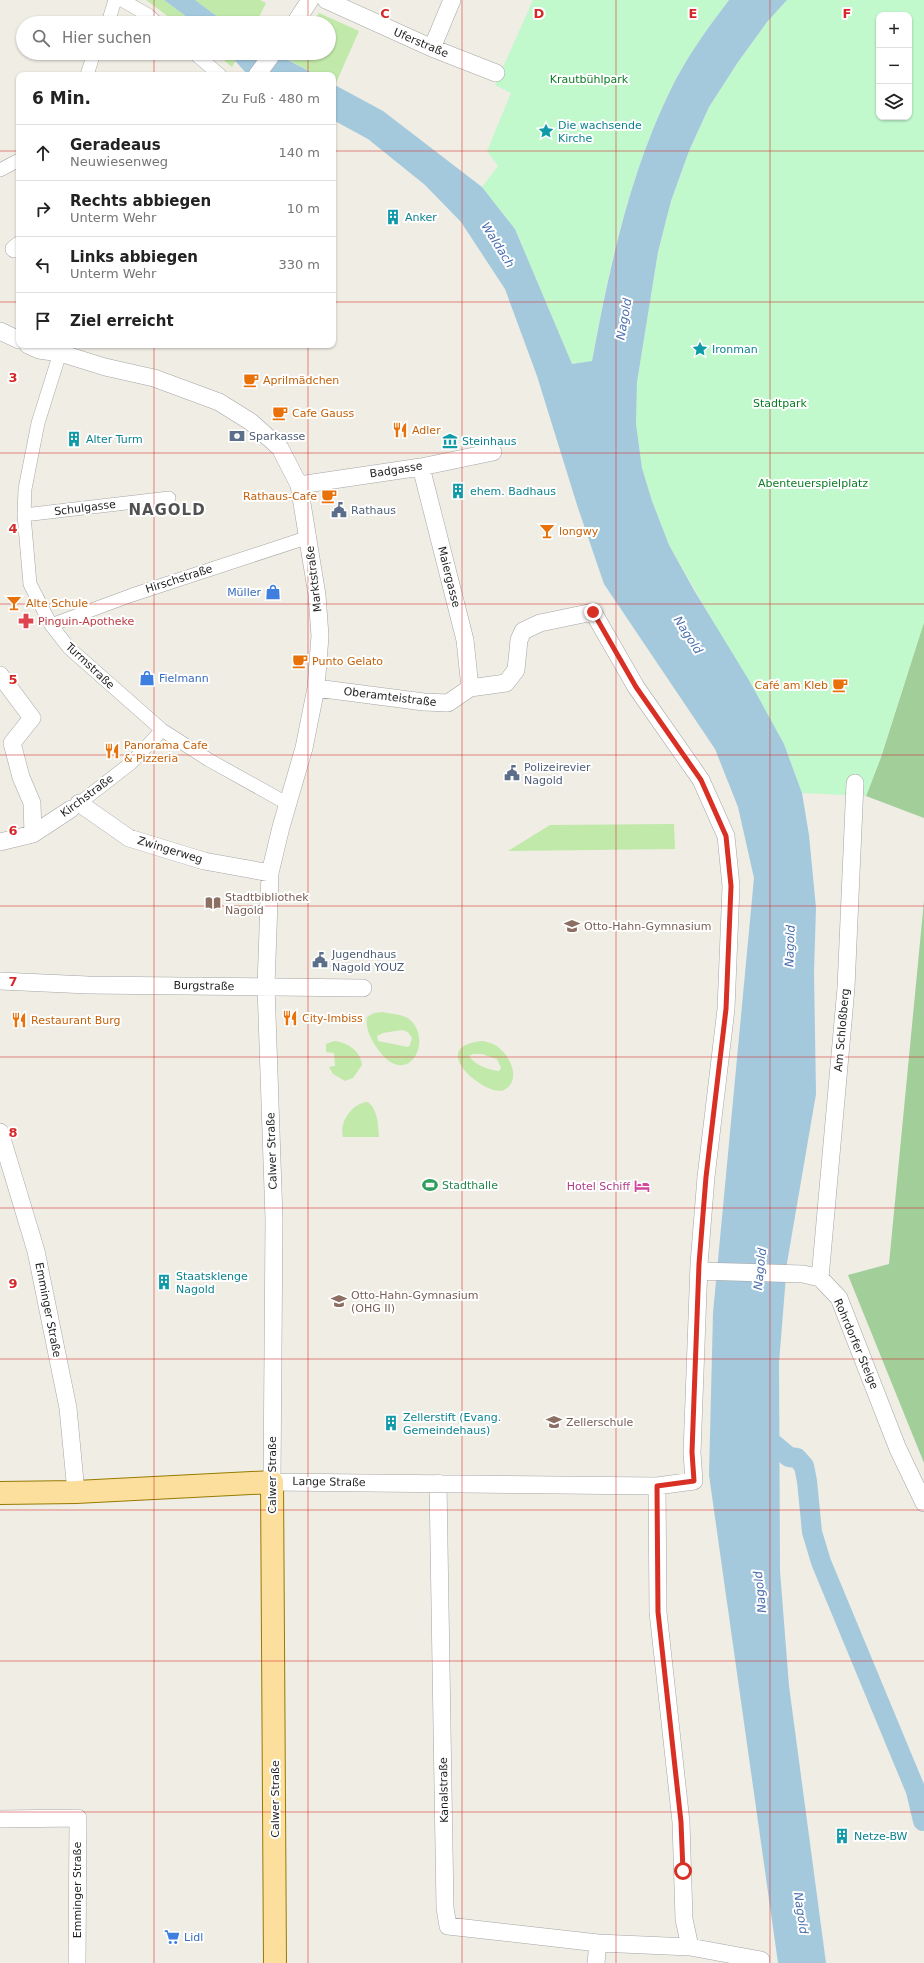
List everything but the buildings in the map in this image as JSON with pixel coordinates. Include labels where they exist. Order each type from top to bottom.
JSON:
[{"type":"main road","name":"Lange Straße","points":[[0,1493],[76,1492],[272,1482]]},
{"type":"main road","name":"Calwer Straße","points":[[272,1482],[276,1963]]},
{"type":"street","points":[[110,16],[115,0]]},
{"type":"street","points":[[122,0],[149,16]]},
{"type":"street","points":[[300,16],[310,0]]},
{"type":"street","name":"Uferstraße","points":[[326,0],[432,48],[496,73]]},
{"type":"street","points":[[432,48],[452,0]]},
{"type":"street","points":[[88,72],[92,60]]},
{"type":"street","points":[[202,60],[216,72]]},
{"type":"street","points":[[259,72],[268,60]]},
{"type":"street","points":[[0,170],[16,162]]},
{"type":"street","points":[[0,331],[16,339]]},
{"type":"street","name":"Marktstraße","points":[[35,348],[39,350],[63,349],[106,367],[154,378],[219,402],[250,422],[280,448],[299,485],[309,537],[317,595],[319,622],[316,688],[304,748],[270,873],[266,986]]},
{"type":"street","name":"Turmstraße","points":[[63,349],[38,423],[25,489],[24,515],[30,584],[51,625],[69,648],[162,730],[208,760],[288,804]]},
{"type":"street","name":"Badgasse","points":[[299,485],[421,467],[493,452]]},
{"type":"street","name":"Maiergasse","points":[[421,467],[465,640],[470,688]]},
{"type":"street","name":"Schulgasse","points":[[24,515],[169,498]]},
{"type":"street","name":"Hirschstraße","points":[[51,625],[132,595],[309,537]]},
{"type":"street","name":"Oberamteistraße","points":[[316,688],[424,702],[448,703],[470,688],[506,683],[516,670],[519,640],[523,631],[540,623],[593,612],[636,687],[701,780],[726,836],[731,886],[726,1009],[706,1177],[707,1271]]},
{"type":"street","points":[[0,675],[32,718],[12,743],[21,777],[32,803],[33,834]]},
{"type":"street","name":"Kirchstraße","points":[[0,842],[33,834],[75,806],[131,763],[162,730]]},
{"type":"street","name":"Am Schloßberg","points":[[820,1278],[846,988],[855,783]]},
{"type":"street","name":"Zwingerweg","points":[[75,806],[129,838],[204,861],[270,873]]},
{"type":"street","name":"Burgstraße","points":[[0,981],[45,984],[363,988]]},
{"type":"street","name":"Calwer Straße","points":[[266,986],[274,1219],[272,1482]]},
{"type":"street","name":"Emminger Straße","points":[[0,1132],[36,1251],[68,1408],[76,1492]]},
{"type":"street","points":[[707,1271],[803,1274],[820,1278]]},
{"type":"street","name":"Lange Straße","points":[[272,1482],[657,1486],[694,1481],[692,1452],[707,1271]]},
{"type":"street","name":"Rohrdorfer Steige","points":[[820,1278],[839,1298],[898,1449],[924,1503]]},
{"type":"street","name":"Kanalstraße","points":[[438,1483],[445,1908],[448,1926],[598,1943]]},
{"type":"street","points":[[657,1486],[658,1612],[681,1822],[684,1919],[690,1947]]},
{"type":"street","name":"Emminger Straße","points":[[0,1819],[78,1818],[77,1963]]},
{"type":"street","points":[[596,1963],[598,1943],[690,1947],[761,1960],[761,1963]]},
{"type":"green space","points":[[146,0],[164,0],[186,16],[168,16]]},
{"type":"green space","points":[[195,0],[260,0],[266,3],[260,16],[217,16]]},
{"type":"green space","name":"Krautbühlpark","points":[[533,0],[729,0],[690,55],[670,91],[656,123],[643,156],[622,223],[605,292],[592,361],[572,364],[515,229],[482,187],[498,166],[487,151],[511,93],[495,85]]},
{"type":"green space","name":"Stadtpark","points":[[787,0],[924,0],[924,622],[881,757],[866,796],[802,793],[784,744],[669,545],[652,501],[642,468],[636,424],[637,382],[658,252],[671,201],[689,151],[709,107],[738,62],[767,22]]},
{"type":"green space","points":[[319,13],[326,16],[317,16]]},
{"type":"green space","points":[[336,21],[359,31],[336,83],[336,72],[311,72],[289,60],[336,60]]},
{"type":"green space","points":[[224,60],[236,60],[232,67]]},
{"type":"green space","points":[[924,622],[924,818],[866,796],[881,757]]},
{"type":"green space","points":[[674,824],[675,849],[508,851],[550,825]]},
{"type":"green space","points":[[924,901],[924,1463],[848,1275],[889,1264]]},
{"type":"green space","points":[[383,1012],[404,1016],[409,1019],[416,1028],[419,1039],[418,1049],[414,1058],[407,1064],[398,1065],[388,1060],[377,1048],[367,1025],[367,1017],[374,1013]],"holes":[[[402,1030],[408,1032],[412,1038],[408,1047],[378,1041],[377,1036],[383,1033]]]},
{"type":"green space","points":[[334,1041],[348,1045],[359,1055],[362,1065],[353,1078],[345,1081],[333,1074],[329,1067],[335,1066],[334,1053],[326,1052],[326,1044]]},
{"type":"green space","points":[[483,1041],[495,1045],[500,1049],[509,1060],[512,1067],[513,1080],[510,1086],[504,1090],[496,1090],[485,1086],[474,1079],[459,1061],[459,1052],[466,1045]],"holes":[[[473,1054],[482,1054],[497,1059],[501,1068],[499,1071],[491,1070],[482,1066],[469,1056]]]},
{"type":"green space","points":[[368,1102],[376,1113],[379,1137],[343,1137],[343,1125],[348,1114],[362,1103]]},
{"type":"water","points":[[164,0],[195,0],[217,16],[186,16]]},
{"type":"water","points":[[729,0],[787,0],[767,22],[738,62],[709,107],[689,151],[671,201],[658,252],[637,382],[636,424],[642,468],[652,501],[669,545],[694,590],[750,682],[784,744],[802,793],[809,835],[816,908],[814,972],[816,1094],[787,1263],[779,1363],[780,1571],[789,1686],[826,1963],[778,1963],[709,1475],[713,1313],[754,878],[738,807],[715,749],[604,584],[578,508],[537,376],[505,289],[461,222],[425,185],[368,139],[336,122],[336,86],[383,111],[482,187],[515,229],[572,364],[592,361],[613,258],[632,189],[643,156],[676,79],[697,44]]},
{"type":"water","points":[[234,60],[288,60],[310,72],[245,72]]},
{"type":"waterway","points":[[758,1431],[789,1457],[797,1458],[804,1466],[812,1532],[821,1562],[916,1791],[923,1821]]},
{"type":"place","name":"Die wachsende Kirche","points":[[546,131]]},
{"type":"place","name":"Anker","points":[[393,217]]},
{"type":"place","name":"Ironman","points":[[700,349]]},
{"type":"place","name":"Aprilmädchen","points":[[251,380]]},
{"type":"place","name":"Cafe Gauss","points":[[280,413]]},
{"type":"place","name":"Adler","points":[[400,430]]},
{"type":"place","name":"Sparkasse","points":[[237,436]]},
{"type":"place","name":"Alter Turm","points":[[74,439]]},
{"type":"place","name":"Steinhaus","points":[[450,441]]},
{"type":"place","name":"ehem. Badhaus","points":[[458,491]]},
{"type":"place","name":"Rathaus-Cafe","points":[[329,496]]},
{"type":"place","name":"Rathaus","points":[[339,510]]},
{"type":"place","name":"longwy","points":[[547,531]]},
{"type":"place","name":"Müller","points":[[273,592]]},
{"type":"place","name":"Alte Schule","points":[[14,603]]},
{"type":"place","name":"Pinguin-Apotheke","points":[[26,621]]},
{"type":"place","name":"Punto Gelato","points":[[300,661]]},
{"type":"place","name":"Fielmann","points":[[147,678]]},
{"type":"place","name":"Café am Kleb","points":[[840,685]]},
{"type":"place","name":"Panorama Cafe & Pizzeria","points":[[112,751]]},
{"type":"place","name":"Polizeirevier Nagold","points":[[512,773]]},
{"type":"place","name":"Stadtbibliothek Nagold","points":[[213,903]]},
{"type":"place","name":"Otto-Hahn-Gymnasium","points":[[572,926]]},
{"type":"place","name":"Jugendhaus Nagold YOUZ","points":[[320,960]]},
{"type":"place","name":"City-Imbiss","points":[[290,1018]]},
{"type":"place","name":"Restaurant Burg","points":[[19,1020]]},
{"type":"place","name":"Stadthalle","points":[[430,1185]]},
{"type":"place","name":"Hotel Schiff","points":[[642,1186]]},
{"type":"place","name":"Staatsklenge Nagold","points":[[164,1282]]},
{"type":"place","name":"Otto-Hahn-Gymnasium (OHG II)","points":[[339,1301]]},
{"type":"place","name":"Zellerschule","points":[[554,1422]]},
{"type":"place","name":"Zellerstift (Evang. Gemeindehaus)","points":[[391,1423]]},
{"type":"place","name":"Netze-BW","points":[[842,1836]]},
{"type":"place","name":"Lidl","points":[[172,1937]]},
{"type":"district","name":"NAGOLD","points":[[167,510]]},
{"type":"route","points":[[593,612],[636,687],[672,736],[701,780],[726,836],[731,886],[726,1009],[706,1177],[699,1264],[692,1452],[694,1481],[657,1486],[658,1612],[681,1822],[683,1871]]},
{"type":"water label","name":"Waldach","points":[[498,245]]},
{"type":"water label","name":"Nagold","points":[[624,319]]},
{"type":"water label","name":"Nagold","points":[[688,635]]},
{"type":"water label","name":"Nagold","points":[[790,946]]},
{"type":"water label","name":"Nagold","points":[[760,1269]]},
{"type":"water label","name":"Nagold","points":[[760,1592]]},
{"type":"water label","name":"Nagold","points":[[801,1913]]},
{"type":"park label","name":"Abenteuerspielplatz","points":[[813,483]]}]
